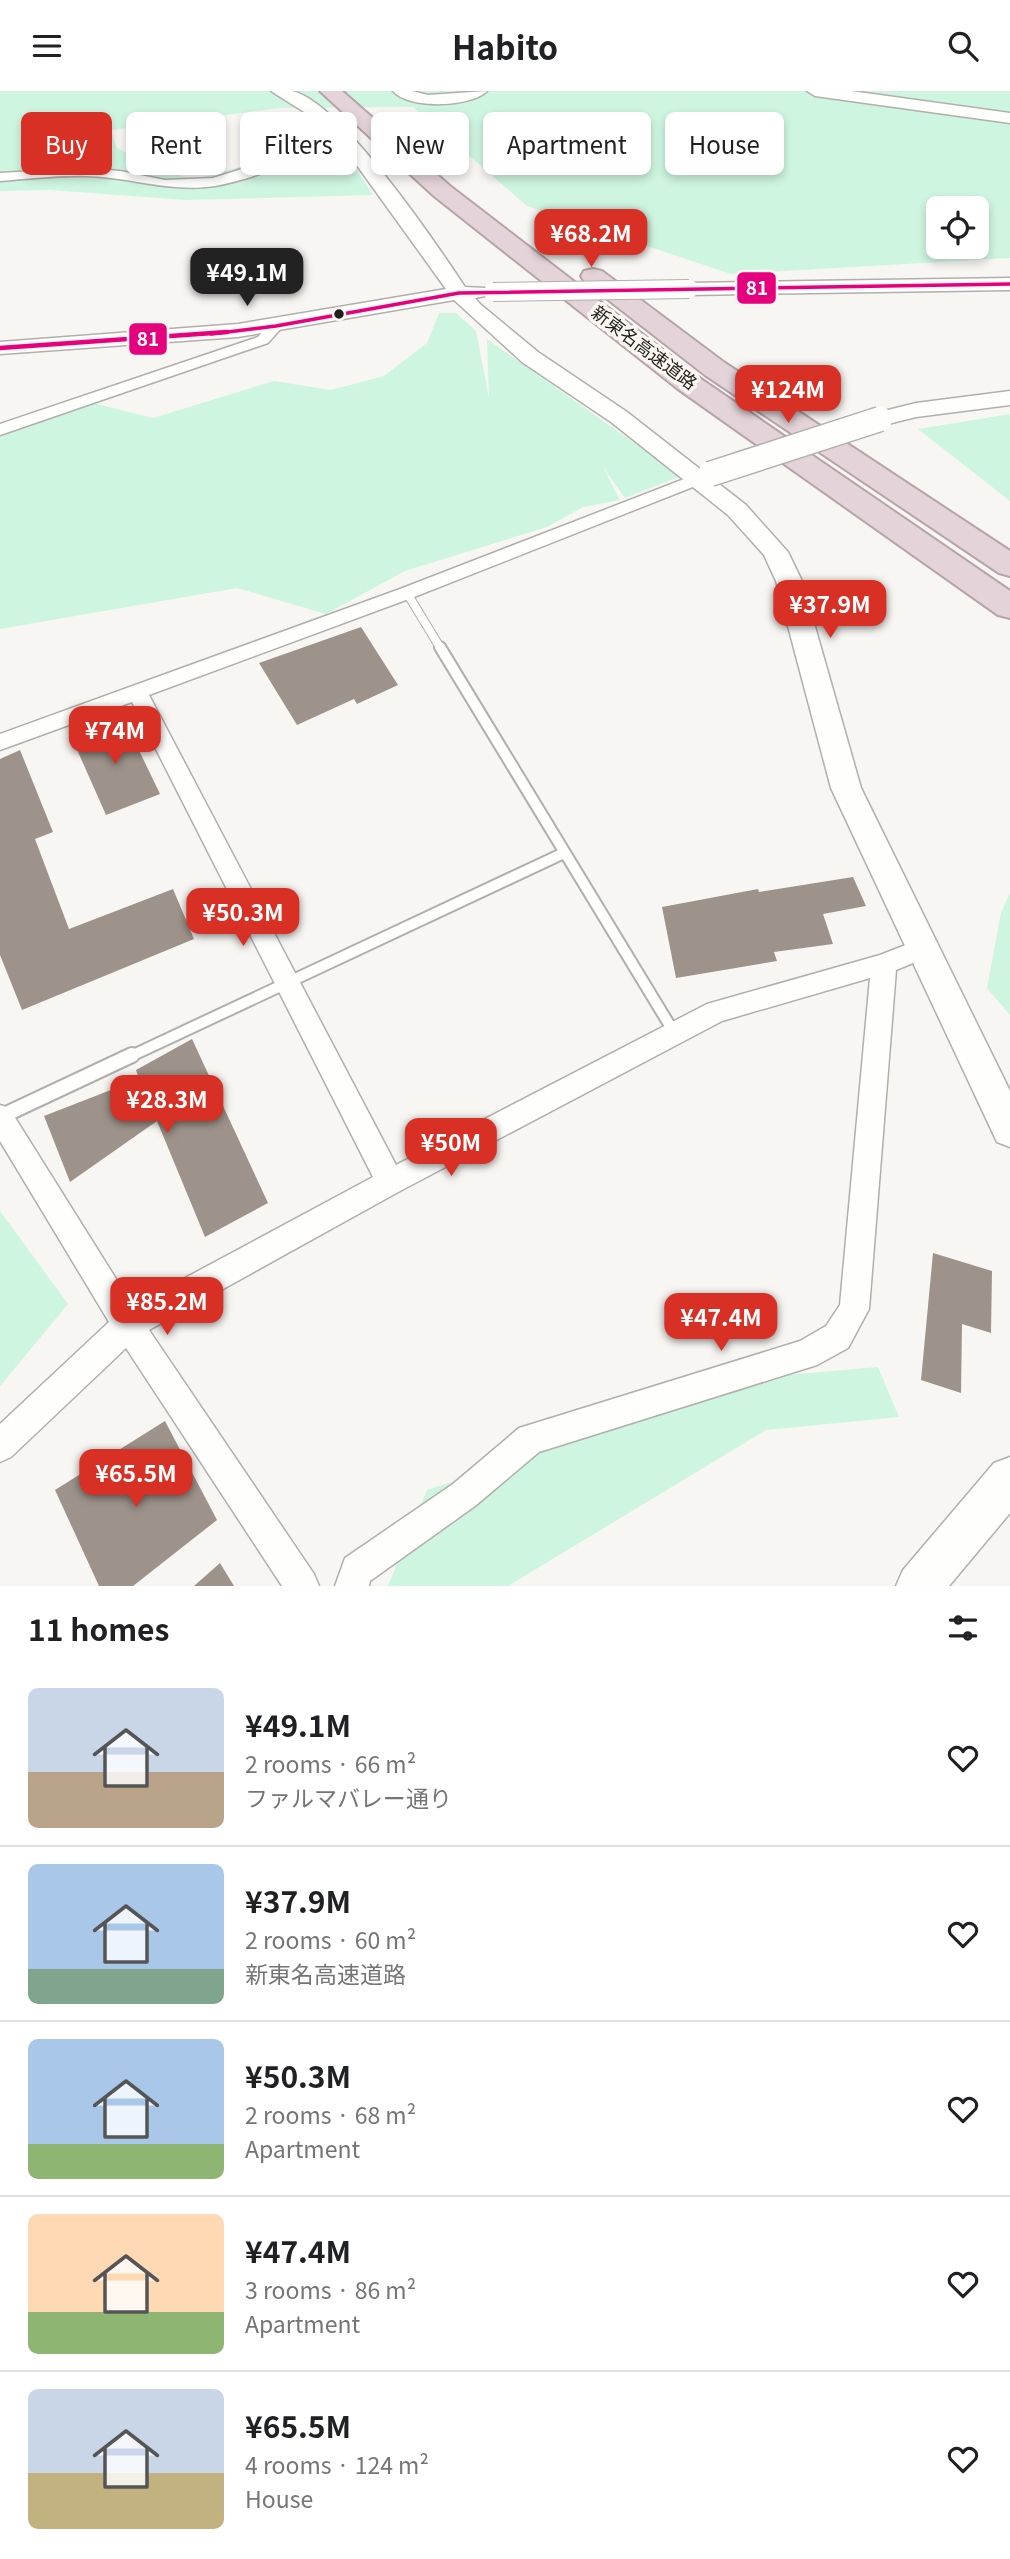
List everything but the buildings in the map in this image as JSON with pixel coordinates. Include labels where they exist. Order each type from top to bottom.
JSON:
[{"type":"highway","name":"新東名高速道路","points":[[330,91],[442,191],[666,366],[1010,607]]},
{"type":"highway","points":[[367,91],[391,112]]},
{"type":"highway","name":"新東名高速道路","points":[[578,265],[715,369],[1010,566]]},
{"type":"street","points":[[279,91],[318,112]]},
{"type":"street","points":[[401,91],[410,98],[427,100],[479,91]]},
{"type":"street","points":[[815,91],[1010,118]]},
{"type":"street","points":[[357,153],[434,255],[459,293],[530,357],[703,476],[775,552],[789,581],[846,788],[1010,1131]]},
{"type":"street","points":[[0,177],[85,172],[120,174],[165,184],[214,182],[240,174]]},
{"type":"street","points":[[0,348],[214,333],[275,326],[428,296],[459,293],[1010,284]]},
{"type":"street","points":[[0,430],[262,340],[275,326]]},
{"type":"street","points":[[0,742],[407,593],[703,476],[880,419],[916,410],[1010,398]]},
{"type":"street","points":[[137,692],[390,1182]]},
{"type":"street","points":[[0,1446],[128,1325],[390,1182],[716,1012],[884,964],[921,949]]},
{"type":"street","points":[[352,1586],[357,1570],[464,1495],[530,1439],[806,1354],[837,1337],[854,1309],[884,964]]},
{"type":"street","points":[[0,1117],[128,1325],[302,1586]]},
{"type":"street","points":[[919,1586],[1010,1479]]},
{"type":"lane","points":[[407,593],[675,1034]]},
{"type":"lane","points":[[0,1117],[564,853]]},
{"type":"green space","points":[[0,91],[1010,91],[1010,258],[731,274],[527,206],[491,175],[651,175],[651,112],[483,112],[483,168],[469,156],[469,112],[419,112],[413,107],[279,108],[226,115],[226,112],[126,112],[126,128],[112,130],[112,112],[21,112],[21,175],[112,175],[112,133],[117,148],[126,152],[126,175],[179,175],[193,180],[211,175],[226,175],[226,171],[240,167],[240,175],[357,175],[357,170],[373,195],[186,200],[50,190],[0,191]]},
{"type":"green space","points":[[439,313],[456,313],[476,331],[489,398],[487,339],[681,476],[625,498],[603,467],[620,500],[583,507],[547,527],[405,571],[326,614],[237,588],[0,629],[0,434],[93,403],[153,418],[274,381],[331,390],[384,376],[427,343]]},
{"type":"green space","points":[[1010,414],[1010,501],[918,429]]},
{"type":"green space","points":[[1010,893],[1010,1015],[987,988],[1001,913]]},
{"type":"green space","points":[[0,1211],[68,1304],[0,1386]]},
{"type":"green space","points":[[878,1367],[899,1417],[766,1430],[508,1586],[388,1586],[427,1490],[776,1376]]},
{"type":"transit line","name":"81","points":[[0,348],[173,338],[242,331],[459,293],[1010,284]]}]
